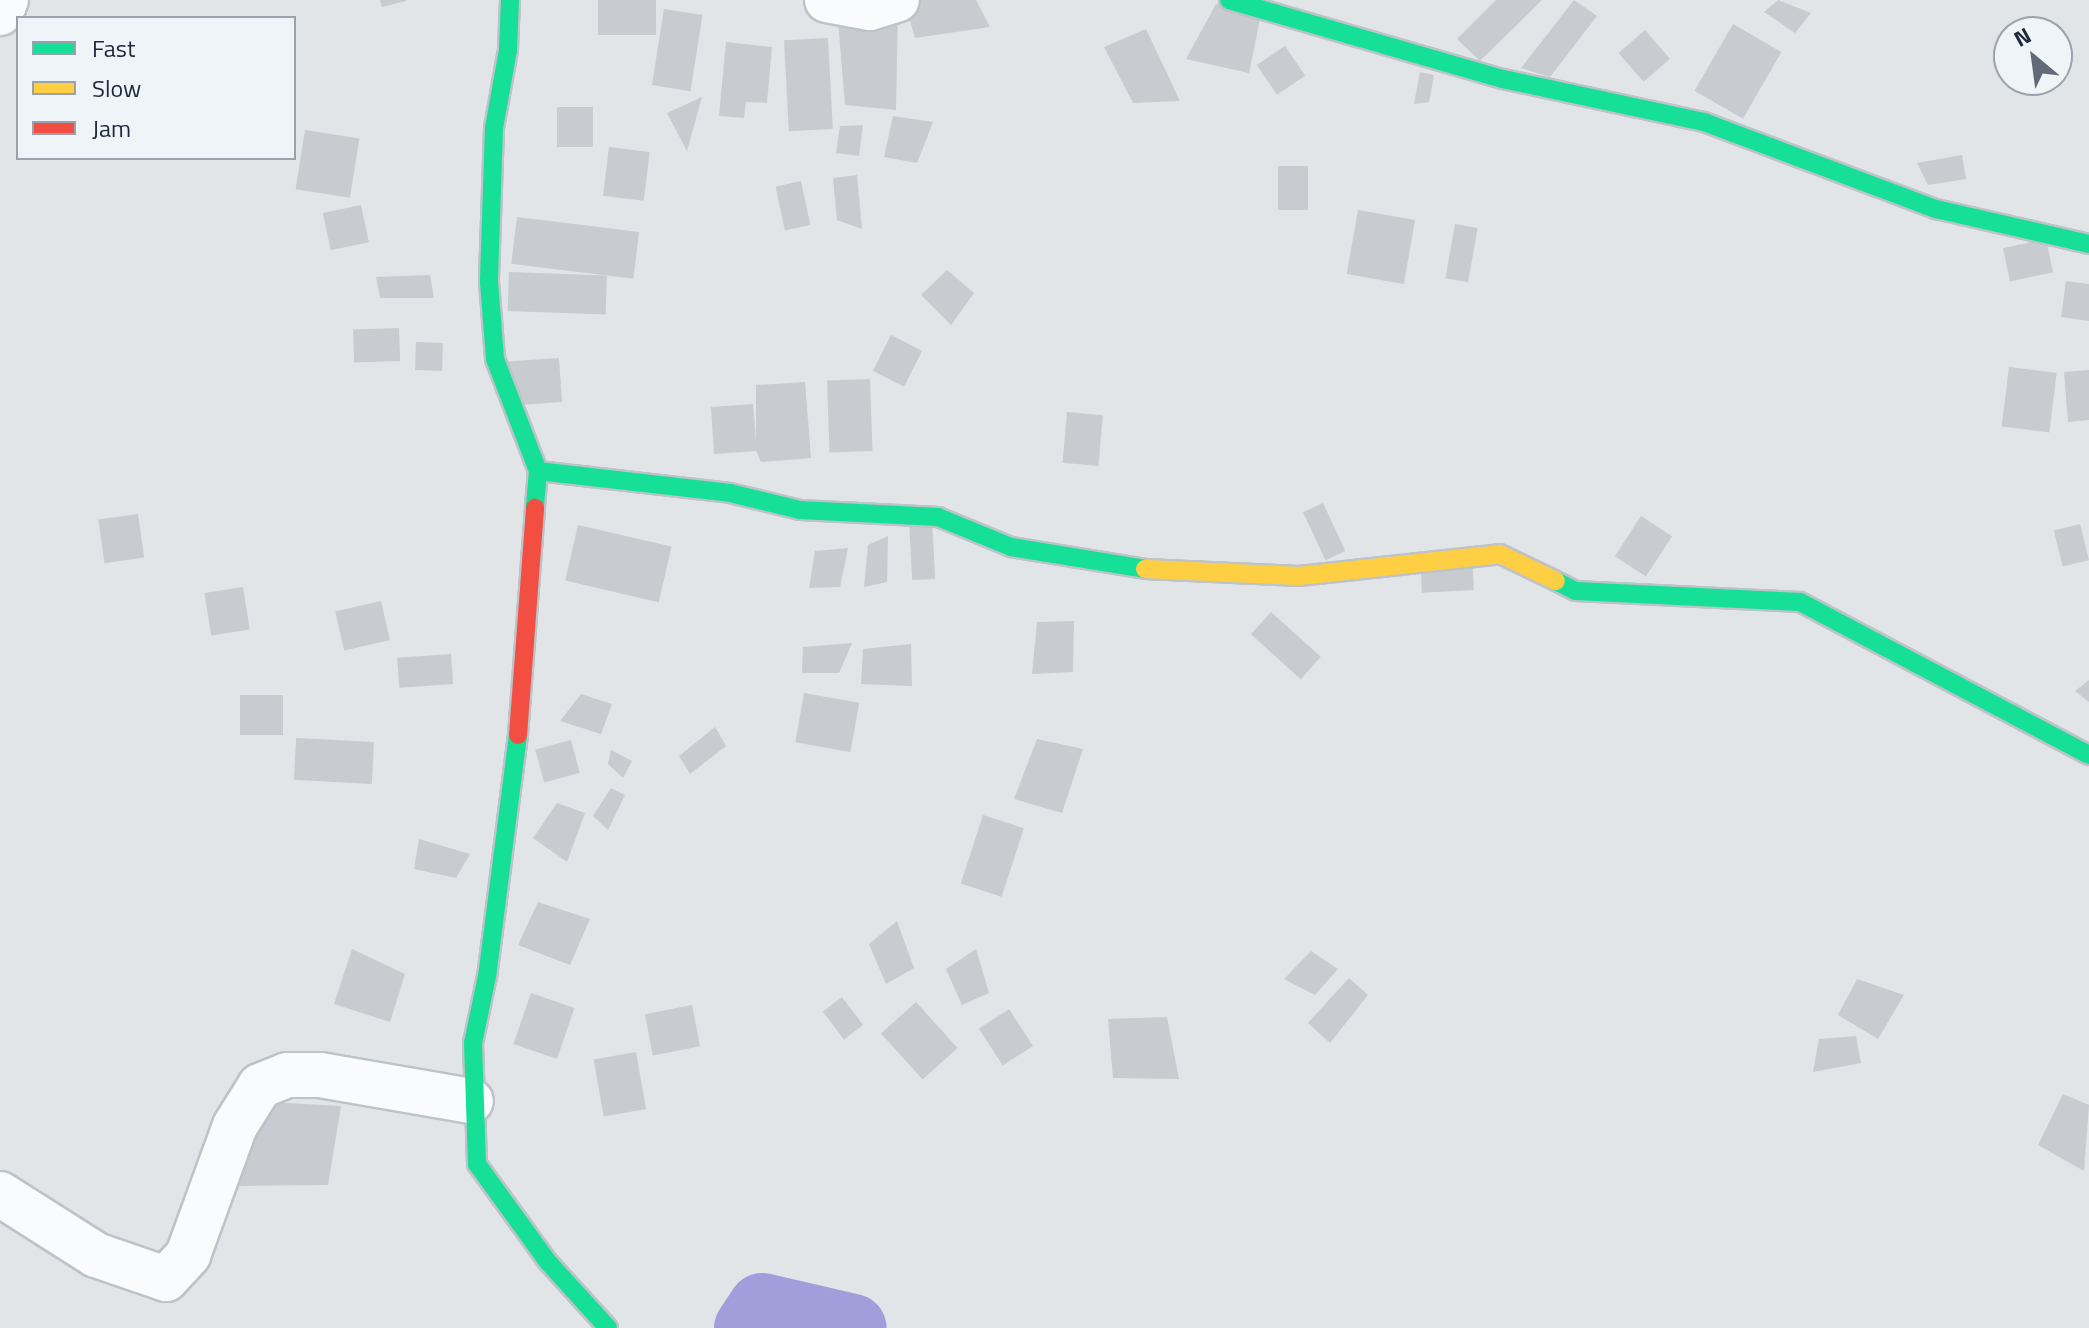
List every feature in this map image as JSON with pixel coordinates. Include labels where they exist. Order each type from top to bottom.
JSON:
[{"type":"street","points":[[0,13],[6,0]]},
{"type":"street","points":[[510,0],[508,50],[494,128],[489,282],[495,359],[538,471],[519,723],[487,976],[473,1043],[471,1101],[477,1164],[548,1262],[608,1328]]},
{"type":"street","points":[[827,0],[870,8],[897,0]]},
{"type":"street","points":[[1229,0],[1503,79],[1704,122],[1936,209],[2089,244]]},
{"type":"street","points":[[538,471],[730,493],[800,510],[938,517],[1011,547],[1167,572],[1299,576],[1500,554],[1576,591],[1800,602],[2089,755]]},
{"type":"street","points":[[0,1194],[96,1255],[166,1279],[188,1255],[235,1126],[260,1086],[287,1075],[320,1075],[471,1101]]},
{"type":"building","points":[[380,0],[406,0],[406,1],[382,7]]},
{"type":"building","points":[[598,0],[656,0],[656,35],[598,35]]},
{"type":"building","points":[[919,0],[976,0],[990,27],[915,38],[905,3]]},
{"type":"building","points":[[1496,0],[1542,0],[1480,61],[1457,39]]},
{"type":"building","points":[[1574,0],[1597,16],[1550,77],[1521,68]]},
{"type":"building","points":[[1778,0],[1811,13],[1795,33],[1764,12]]},
{"type":"building","points":[[1216,4],[1261,14],[1249,73],[1186,59]]},
{"type":"building","points":[[898,8],[896,110],[845,105],[838,21]]},
{"type":"building","points":[[664,9],[703,15],[690,91],[652,85]]},
{"type":"building","points":[[1733,24],[1781,52],[1743,119],[1694,91]]},
{"type":"building","points":[[1146,29],[1180,101],[1133,103],[1104,47]]},
{"type":"building","points":[[1645,30],[1670,59],[1644,82],[1619,53]]},
{"type":"building","points":[[828,38],[833,129],[789,131],[784,40]]},
{"type":"building","points":[[726,42],[772,47],[767,103],[746,102],[744,118],[719,116]]},
{"type":"building","points":[[1285,46],[1305,76],[1277,95],[1257,65]]},
{"type":"building","points":[[1420,72],[1434,75],[1429,102],[1414,104]]},
{"type":"building","points":[[702,97],[687,151],[667,113]]},
{"type":"building","points":[[557,107],[593,107],[593,147],[557,147]]},
{"type":"building","points":[[893,116],[933,122],[917,163],[884,157]]},
{"type":"building","points":[[863,125],[859,156],[836,153],[840,126]]},
{"type":"building","points":[[305,130],[359,139],[350,198],[296,189]]},
{"type":"building","points":[[609,147],[650,152],[644,201],[603,196]]},
{"type":"building","points":[[1962,155],[1966,179],[1928,185],[1917,163]]},
{"type":"building","points":[[1278,166],[1308,166],[1308,210],[1278,210]]},
{"type":"building","points":[[857,175],[862,229],[837,220],[833,178]]},
{"type":"building","points":[[801,181],[810,225],[785,230],[776,186]]},
{"type":"building","points":[[361,205],[369,242],[331,250],[323,213]]},
{"type":"building","points":[[1358,210],[1415,220],[1404,284],[1347,274]]},
{"type":"building","points":[[517,217],[639,232],[633,279],[511,264]]},
{"type":"building","points":[[1455,224],[1478,228],[1468,282],[1445,278]]},
{"type":"building","points":[[2046,239],[2053,272],[2010,281],[2003,248]]},
{"type":"building","points":[[947,270],[974,293],[951,325],[921,295]]},
{"type":"building","points":[[509,272],[607,275],[606,314],[508,311]]},
{"type":"building","points":[[430,275],[434,298],[380,298],[376,277]]},
{"type":"building","points":[[2066,281],[2089,284],[2089,321],[2061,317]]},
{"type":"building","points":[[399,328],[400,361],[354,363],[353,330]]},
{"type":"building","points":[[891,335],[922,351],[904,387],[873,371]]},
{"type":"building","points":[[416,342],[443,343],[442,371],[415,370]]},
{"type":"building","points":[[559,358],[562,402],[505,406],[502,362]]},
{"type":"building","points":[[2009,367],[2057,373],[2049,432],[2002,427]]},
{"type":"building","points":[[2089,370],[2089,420],[2068,422],[2064,372]]},
{"type":"building","points":[[870,379],[873,451],[830,452],[827,381]]},
{"type":"building","points":[[805,382],[811,458],[761,462],[756,451],[714,454],[711,407],[753,404],[756,441],[756,385]]},
{"type":"building","points":[[1067,412],[1103,415],[1098,466],[1063,463]]},
{"type":"building","points":[[1323,503],[1345,551],[1325,560],[1303,512]]},
{"type":"building","points":[[138,514],[144,558],[105,563],[98,520]]},
{"type":"building","points":[[1641,516],[1672,536],[1646,576],[1615,556]]},
{"type":"building","points":[[932,520],[935,579],[912,580],[909,521]]},
{"type":"building","points":[[2080,524],[2089,560],[2063,566],[2054,531]]},
{"type":"building","points":[[578,525],[672,547],[659,602],[565,581]]},
{"type":"building","points":[[888,536],[887,582],[864,587],[868,545]]},
{"type":"building","points":[[848,548],[840,587],[809,588],[815,551]]},
{"type":"building","points":[[1472,554],[1474,590],[1422,593],[1420,557]]},
{"type":"building","points":[[243,587],[250,629],[211,636],[204,593]]},
{"type":"building","points":[[381,601],[390,640],[344,651],[335,612]]},
{"type":"building","points":[[1271,612],[1321,657],[1301,679],[1251,634]]},
{"type":"building","points":[[1074,621],[1073,672],[1032,674],[1037,622]]},
{"type":"building","points":[[852,643],[839,673],[802,673],[803,647]]},
{"type":"building","points":[[911,644],[912,686],[861,684],[863,649]]},
{"type":"building","points":[[451,654],[453,684],[399,688],[397,658]]},
{"type":"building","points":[[2089,680],[2089,702],[2075,691]]},
{"type":"building","points":[[804,693],[859,703],[850,752],[795,742]]},
{"type":"building","points":[[581,694],[612,704],[601,734],[560,721]]},
{"type":"building","points":[[240,695],[283,695],[283,735],[240,735]]},
{"type":"building","points":[[715,727],[726,746],[690,774],[679,756]]},
{"type":"building","points":[[296,738],[374,742],[372,784],[294,780]]},
{"type":"building","points":[[1037,739],[1083,749],[1062,813],[1014,799]]},
{"type":"building","points":[[571,740],[580,773],[544,782],[535,750]]},
{"type":"building","points":[[611,750],[632,761],[623,778],[608,764]]},
{"type":"building","points":[[611,788],[625,795],[608,830],[593,816]]},
{"type":"building","points":[[557,803],[585,813],[567,862],[533,838]]},
{"type":"building","points":[[983,815],[1024,828],[1002,897],[961,883]]},
{"type":"building","points":[[419,839],[470,854],[456,878],[414,869]]},
{"type":"building","points":[[538,902],[590,919],[570,965],[518,945]]},
{"type":"building","points":[[897,921],[914,968],[886,984],[869,944]]},
{"type":"building","points":[[352,949],[405,974],[390,1022],[334,1004]]},
{"type":"building","points":[[976,949],[989,993],[962,1005],[946,969]]},
{"type":"building","points":[[1311,951],[1338,969],[1315,995],[1284,979]]},
{"type":"building","points":[[1349,978],[1368,995],[1330,1043],[1308,1023]]},
{"type":"building","points":[[1857,979],[1904,995],[1878,1039],[1838,1015]]},
{"type":"building","points":[[531,993],[574,1008],[557,1059],[513,1044]]},
{"type":"building","points":[[842,997],[863,1025],[844,1039],[823,1011]]},
{"type":"building","points":[[916,1002],[957,1048],[923,1080],[881,1033]]},
{"type":"building","points":[[692,1005],[700,1046],[653,1055],[645,1014]]},
{"type":"building","points":[[1009,1009],[1033,1046],[1003,1066],[979,1029]]},
{"type":"building","points":[[1167,1017],[1179,1079],[1113,1078],[1108,1019]]},
{"type":"building","points":[[1856,1036],[1861,1063],[1813,1072],[1819,1039]]},
{"type":"building","points":[[636,1052],[646,1109],[604,1117],[594,1059]]},
{"type":"building","points":[[2063,1094],[2089,1105],[2084,1171],[2038,1145]]},
{"type":"building","points":[[269,1102],[341,1106],[328,1185],[235,1186]]},
{"type":"waterway","points":[[748,1328],[762,1307],[853,1328]]},
{"type":"traffic: fast","points":[[510,0],[508,50],[494,128],[489,282],[495,359],[538,471],[535,508]]},
{"type":"traffic: fast","points":[[1229,0],[1503,79],[1704,122],[1936,209],[2089,244]]},
{"type":"traffic: fast","points":[[538,471],[730,493],[800,510],[938,517],[1011,547],[1145,569]]},
{"type":"traffic: fast","points":[[1556,581],[1576,591],[1800,602],[2089,755]]},
{"type":"traffic: fast","points":[[518,735],[487,976],[473,1043],[477,1164],[548,1262],[608,1328]]},
{"type":"traffic: slow","points":[[1145,569],[1299,576],[1500,554],[1556,581]]},
{"type":"traffic: jam","points":[[518,735],[535,508]]}]
